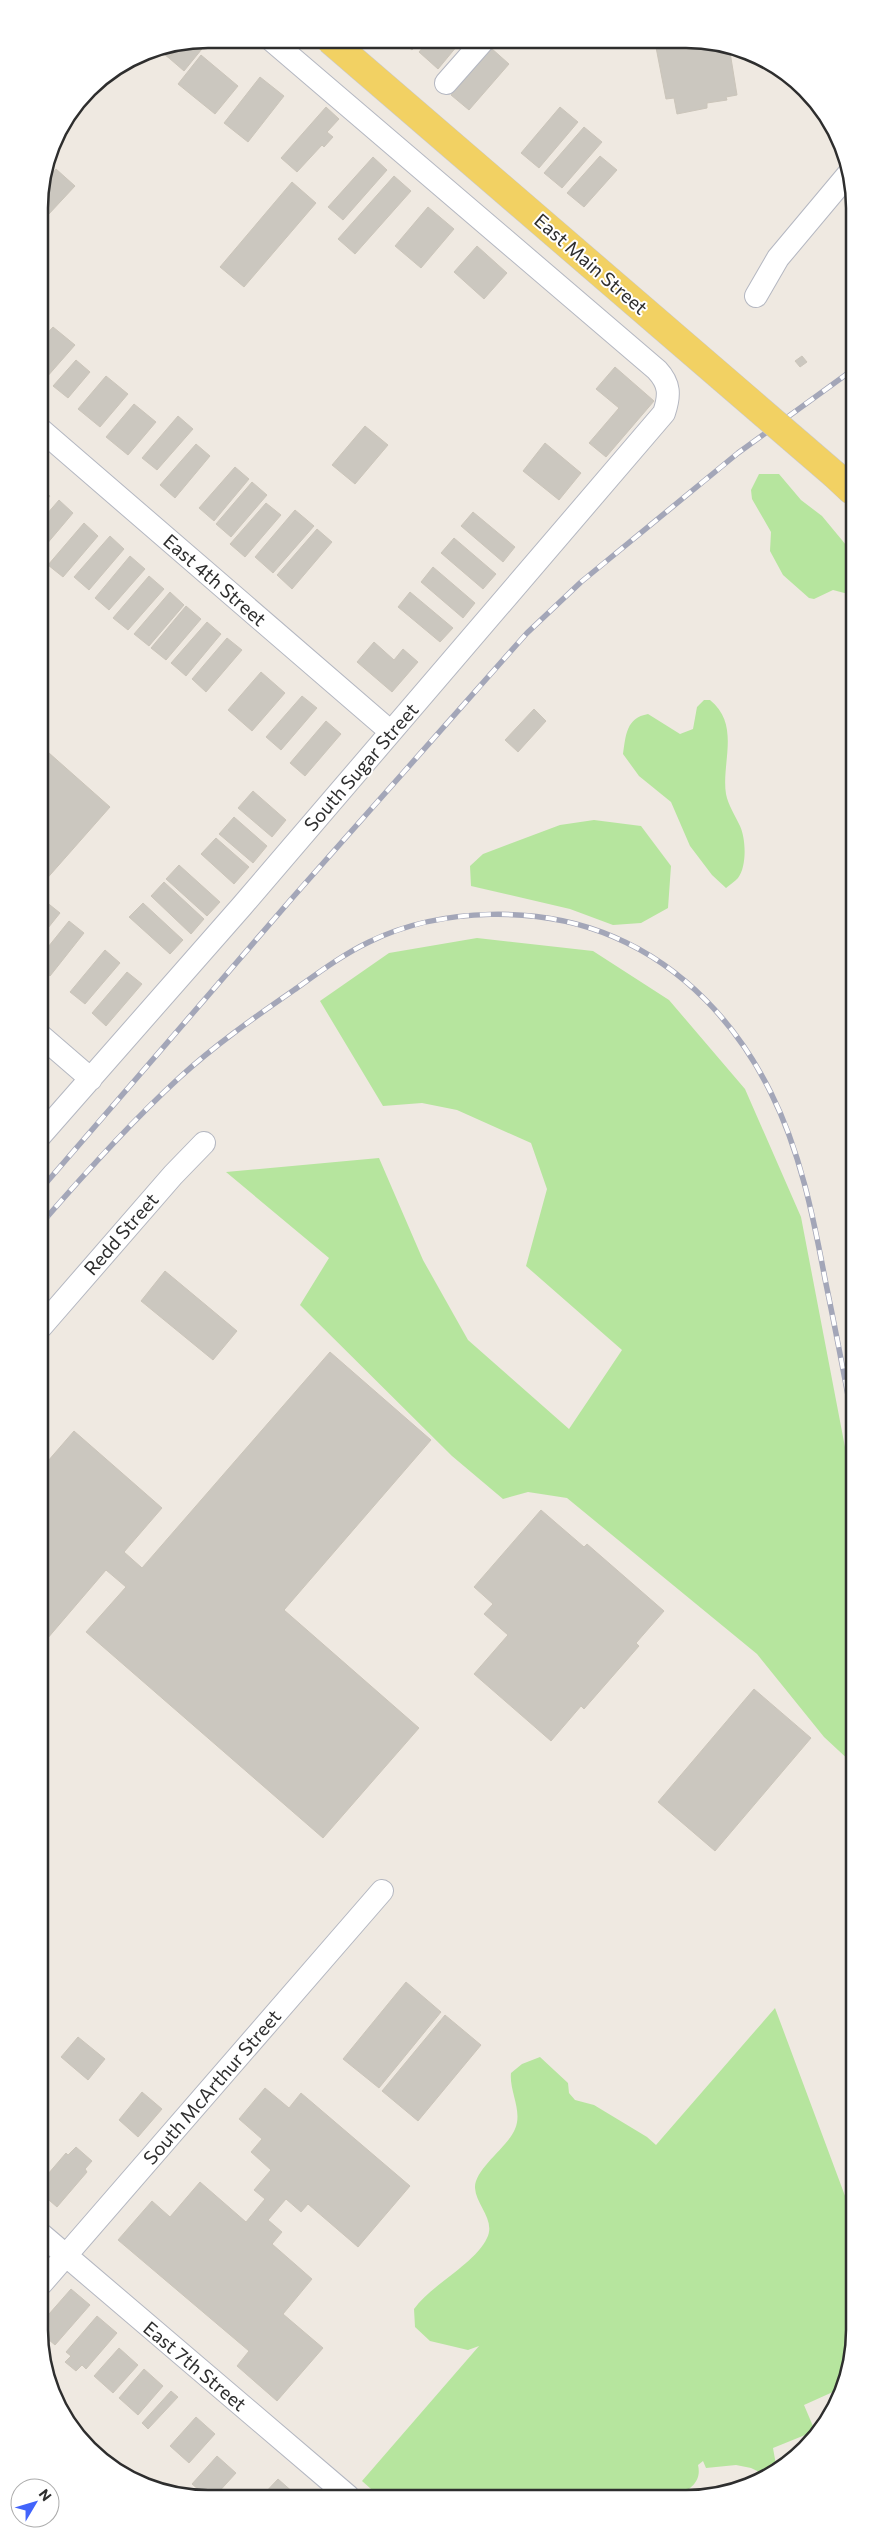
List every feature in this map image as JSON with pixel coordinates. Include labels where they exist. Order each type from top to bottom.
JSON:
[{"type":"main road","name":"East Main Street","points":[[338,47],[843,482]]},
{"type":"street","name":"East Main Street","points":[[279,47],[657,370],[666,380],[669,392]]},
{"type":"street","points":[[446,84],[477,47]]},
{"type":"street","points":[[756,296],[778,258],[843,181]]},
{"type":"street","name":"South Sugar Street","points":[[48,1127],[664,413],[669,392]]},
{"type":"street","name":"East 4th Street","points":[[48,435],[390,732]]},
{"type":"street","points":[[48,1042],[91,1079]]},
{"type":"street","name":"Redd Street","points":[[48,1320],[204,1143]]},
{"type":"street","name":"South McArthur Street","points":[[48,2276],[382,1892]]},
{"type":"street","name":"East 7th Street","points":[[48,2240],[341,2490]]},
{"type":"green space","points":[[759,474],[779,474],[801,500],[822,516],[846,545],[846,593],[833,590],[814,599],[809,598],[783,575],[770,551],[771,532],[752,499],[751,490]]},
{"type":"green space","points":[[704,700],[710,700],[719,710],[725,721],[728,745],[726,794],[742,831],[744,845],[744,860],[741,873],[726,888],[712,875],[690,846],[671,802],[639,776],[623,754],[628,728],[635,719],[648,714],[680,734],[693,729],[697,707]]},
{"type":"green space","points":[[594,820],[641,826],[671,866],[668,908],[641,923],[613,925],[570,909],[471,886],[470,866],[483,854],[560,825]]},
{"type":"green space","points":[[477,938],[593,951],[669,1000],[745,1089],[801,1217],[845,1449],[845,1757],[824,1737],[757,1654],[567,1498],[528,1492],[503,1499],[452,1456],[300,1305],[329,1258],[226,1172],[379,1158],[423,1260],[468,1340],[569,1429],[622,1350],[526,1266],[547,1189],[531,1143],[457,1110],[422,1103],[383,1106],[320,1001],[389,953]]},
{"type":"green space","points":[[775,2008],[845,2196],[845,2341],[842,2362],[833,2392],[804,2405],[813,2427],[808,2434],[773,2448],[776,2463],[760,2472],[736,2465],[706,2468],[703,2461],[698,2465],[698,2476],[694,2485],[687,2490],[372,2490],[362,2481],[479,2346],[468,2350],[430,2341],[415,2327],[414,2309],[431,2291],[473,2257],[487,2238],[489,2225],[476,2194],[476,2181],[485,2166],[506,2143],[515,2129],[517,2108],[511,2073],[522,2064],[540,2057],[568,2083],[569,2093],[575,2100],[594,2105],[647,2137],[656,2145]]},
{"type":"building","points":[[203,47],[184,71],[169,58],[175,51]]},
{"type":"building","points":[[423,47],[456,47],[438,69],[419,52]]},
{"type":"building","points":[[656,47],[707,49],[730,54],[737,95],[726,97],[727,100],[707,103],[707,108],[677,114],[674,98],[666,99]]},
{"type":"building","points":[[491,48],[509,64],[469,110],[451,95]]},
{"type":"building","points":[[175,51],[169,58],[164,54]]},
{"type":"building","points":[[201,55],[238,86],[215,114],[178,84]]},
{"type":"building","points":[[260,77],[284,96],[248,142],[224,123]]},
{"type":"building","points":[[326,107],[339,119],[327,132],[333,137],[324,147],[322,145],[297,172],[281,158]]},
{"type":"building","points":[[560,107],[578,122],[539,168],[521,153]]},
{"type":"building","points":[[584,127],[602,142],[562,188],[544,173]]},
{"type":"building","points":[[600,156],[617,170],[584,207],[567,193]]},
{"type":"building","points":[[373,157],[387,170],[343,220],[328,207]]},
{"type":"building","points":[[56,169],[75,186],[48,215],[48,197],[51,174]]},
{"type":"building","points":[[394,176],[411,191],[355,254],[338,239]]},
{"type":"building","points":[[292,182],[316,203],[244,287],[220,267]]},
{"type":"building","points":[[428,207],[454,229],[421,268],[395,246]]},
{"type":"building","points":[[477,246],[507,273],[484,299],[454,272]]},
{"type":"building","points":[[53,327],[75,345],[48,376],[48,332]]},
{"type":"building","points":[[802,356],[807,362],[800,367],[795,361]]},
{"type":"building","points":[[76,360],[90,372],[68,398],[53,386]]},
{"type":"building","points":[[615,367],[654,401],[606,457],[589,443],[619,408],[596,389]]},
{"type":"building","points":[[106,376],[128,394],[100,427],[78,409]]},
{"type":"building","points":[[134,404],[156,422],[128,455],[106,437]]},
{"type":"building","points":[[178,416],[193,429],[157,470],[142,458]]},
{"type":"building","points":[[365,426],[388,445],[355,484],[332,465]]},
{"type":"building","points":[[545,443],[581,473],[559,500],[523,471]]},
{"type":"building","points":[[196,444],[210,456],[175,498],[160,485]]},
{"type":"building","points":[[235,467],[249,479],[214,521],[199,508]]},
{"type":"building","points":[[252,482],[267,495],[231,537],[216,524]]},
{"type":"building","points":[[59,500],[73,513],[48,543],[48,513]]},
{"type":"building","points":[[266,503],[281,515],[245,557],[230,544]]},
{"type":"building","points":[[295,510],[314,526],[273,573],[255,557]]},
{"type":"building","points":[[473,512],[515,547],[503,562],[461,526]]},
{"type":"building","points":[[84,523],[98,536],[63,577],[48,565]]},
{"type":"building","points":[[317,529],[332,542],[292,589],[277,575]]},
{"type":"building","points":[[110,536],[124,549],[89,590],[74,577]]},
{"type":"building","points":[[454,538],[496,574],[483,589],[441,553]]},
{"type":"building","points":[[130,556],[145,569],[109,610],[95,598]]},
{"type":"building","points":[[433,567],[475,603],[463,618],[421,582]]},
{"type":"building","points":[[149,576],[164,589],[128,630],[113,618]]},
{"type":"building","points":[[170,592],[184,605],[149,646],[134,634]]},
{"type":"building","points":[[410,592],[453,628],[440,642],[398,607]]},
{"type":"building","points":[[186,606],[201,619],[166,660],[151,648]]},
{"type":"building","points":[[207,622],[221,634],[186,676],[171,663]]},
{"type":"building","points":[[227,638],[242,650],[206,692],[192,679]]},
{"type":"building","points":[[374,642],[394,660],[403,649],[418,662],[392,692],[357,662]]},
{"type":"building","points":[[261,672],[285,693],[252,731],[228,710]]},
{"type":"building","points":[[302,696],[317,708],[281,750],[266,737]]},
{"type":"building","points":[[534,709],[546,721],[518,752],[505,740]]},
{"type":"building","points":[[326,721],[341,734],[305,776],[290,763]]},
{"type":"building","points":[[48,752],[110,807],[48,877]]},
{"type":"building","points":[[253,791],[286,820],[272,837],[238,808]]},
{"type":"building","points":[[234,817],[267,846],[253,863],[219,834]]},
{"type":"building","points":[[216,838],[249,867],[234,884],[201,854]]},
{"type":"building","points":[[179,865],[220,902],[207,916],[166,879]]},
{"type":"building","points":[[164,882],[204,919],[191,934],[151,896]]},
{"type":"building","points":[[48,903],[60,913],[48,928]]},
{"type":"building","points":[[143,903],[183,940],[170,954],[129,917]]},
{"type":"building","points":[[69,921],[84,933],[50,976],[48,974],[48,947]]},
{"type":"building","points":[[105,950],[120,963],[85,1004],[70,992]]},
{"type":"building","points":[[127,972],[142,984],[106,1026],[92,1013]]},
{"type":"building","points":[[165,1271],[237,1331],[213,1360],[141,1301]]},
{"type":"building","points":[[330,1352],[431,1440],[284,1610],[419,1728],[323,1838],[86,1632],[126,1587],[106,1570],[48,1638],[48,1461],[74,1431],[162,1508],[124,1552],[142,1568]]},
{"type":"building","points":[[541,1510],[584,1547],[587,1544],[664,1611],[636,1643],[639,1646],[584,1709],[581,1706],[551,1741],[474,1674],[508,1635],[484,1614],[493,1604],[474,1587]]},
{"type":"building","points":[[754,1689],[811,1738],[715,1851],[658,1802]]},
{"type":"building","points":[[406,1982],[441,2012],[379,2088],[343,2059]]},
{"type":"building","points":[[445,2015],[481,2045],[418,2121],[382,2091]]},
{"type":"building","points":[[78,2037],[105,2059],[88,2080],[61,2057]]},
{"type":"building","points":[[265,2088],[289,2108],[301,2093],[410,2186],[358,2247],[308,2204],[301,2212],[286,2199],[268,2220],[282,2232],[272,2244],[312,2279],[283,2314],[323,2348],[277,2401],[237,2366],[249,2351],[118,2240],[152,2201],[170,2217],[200,2182],[246,2222],[265,2199],[254,2190],[271,2170],[251,2152],[262,2139],[239,2119]]},
{"type":"building","points":[[142,2092],[162,2109],[138,2137],[119,2120]]},
{"type":"building","points":[[76,2147],[92,2161],[85,2169],[87,2172],[57,2207],[48,2199],[48,2174],[66,2153],[68,2155]]},
{"type":"building","points":[[71,2289],[90,2305],[55,2345],[48,2339],[48,2315]]},
{"type":"building","points":[[97,2316],[117,2333],[86,2369],[82,2365],[76,2371],[65,2362],[71,2356],[66,2352]]},
{"type":"building","points":[[119,2348],[138,2365],[113,2393],[94,2376]]},
{"type":"building","points":[[144,2369],[163,2386],[138,2415],[119,2398]]},
{"type":"building","points":[[171,2391],[178,2397],[148,2429],[142,2423]]},
{"type":"building","points":[[196,2417],[215,2434],[189,2463],[170,2446]]},
{"type":"building","points":[[217,2456],[236,2473],[220,2490],[199,2490],[192,2484]]},
{"type":"building","points":[[278,2479],[290,2490],[268,2490]]},
{"type":"railway","points":[[48,1181],[294,896],[527,633],[581,582],[738,453],[846,375]]},
{"type":"railway","points":[[48,1216],[125,1131],[193,1066],[265,1010],[330,964],[359,947],[397,930],[427,922],[458,917],[491,914],[555,919],[614,937],[639,949],[663,964],[706,1000],[742,1044],[771,1093],[798,1160],[816,1231],[845,1383]]}]
